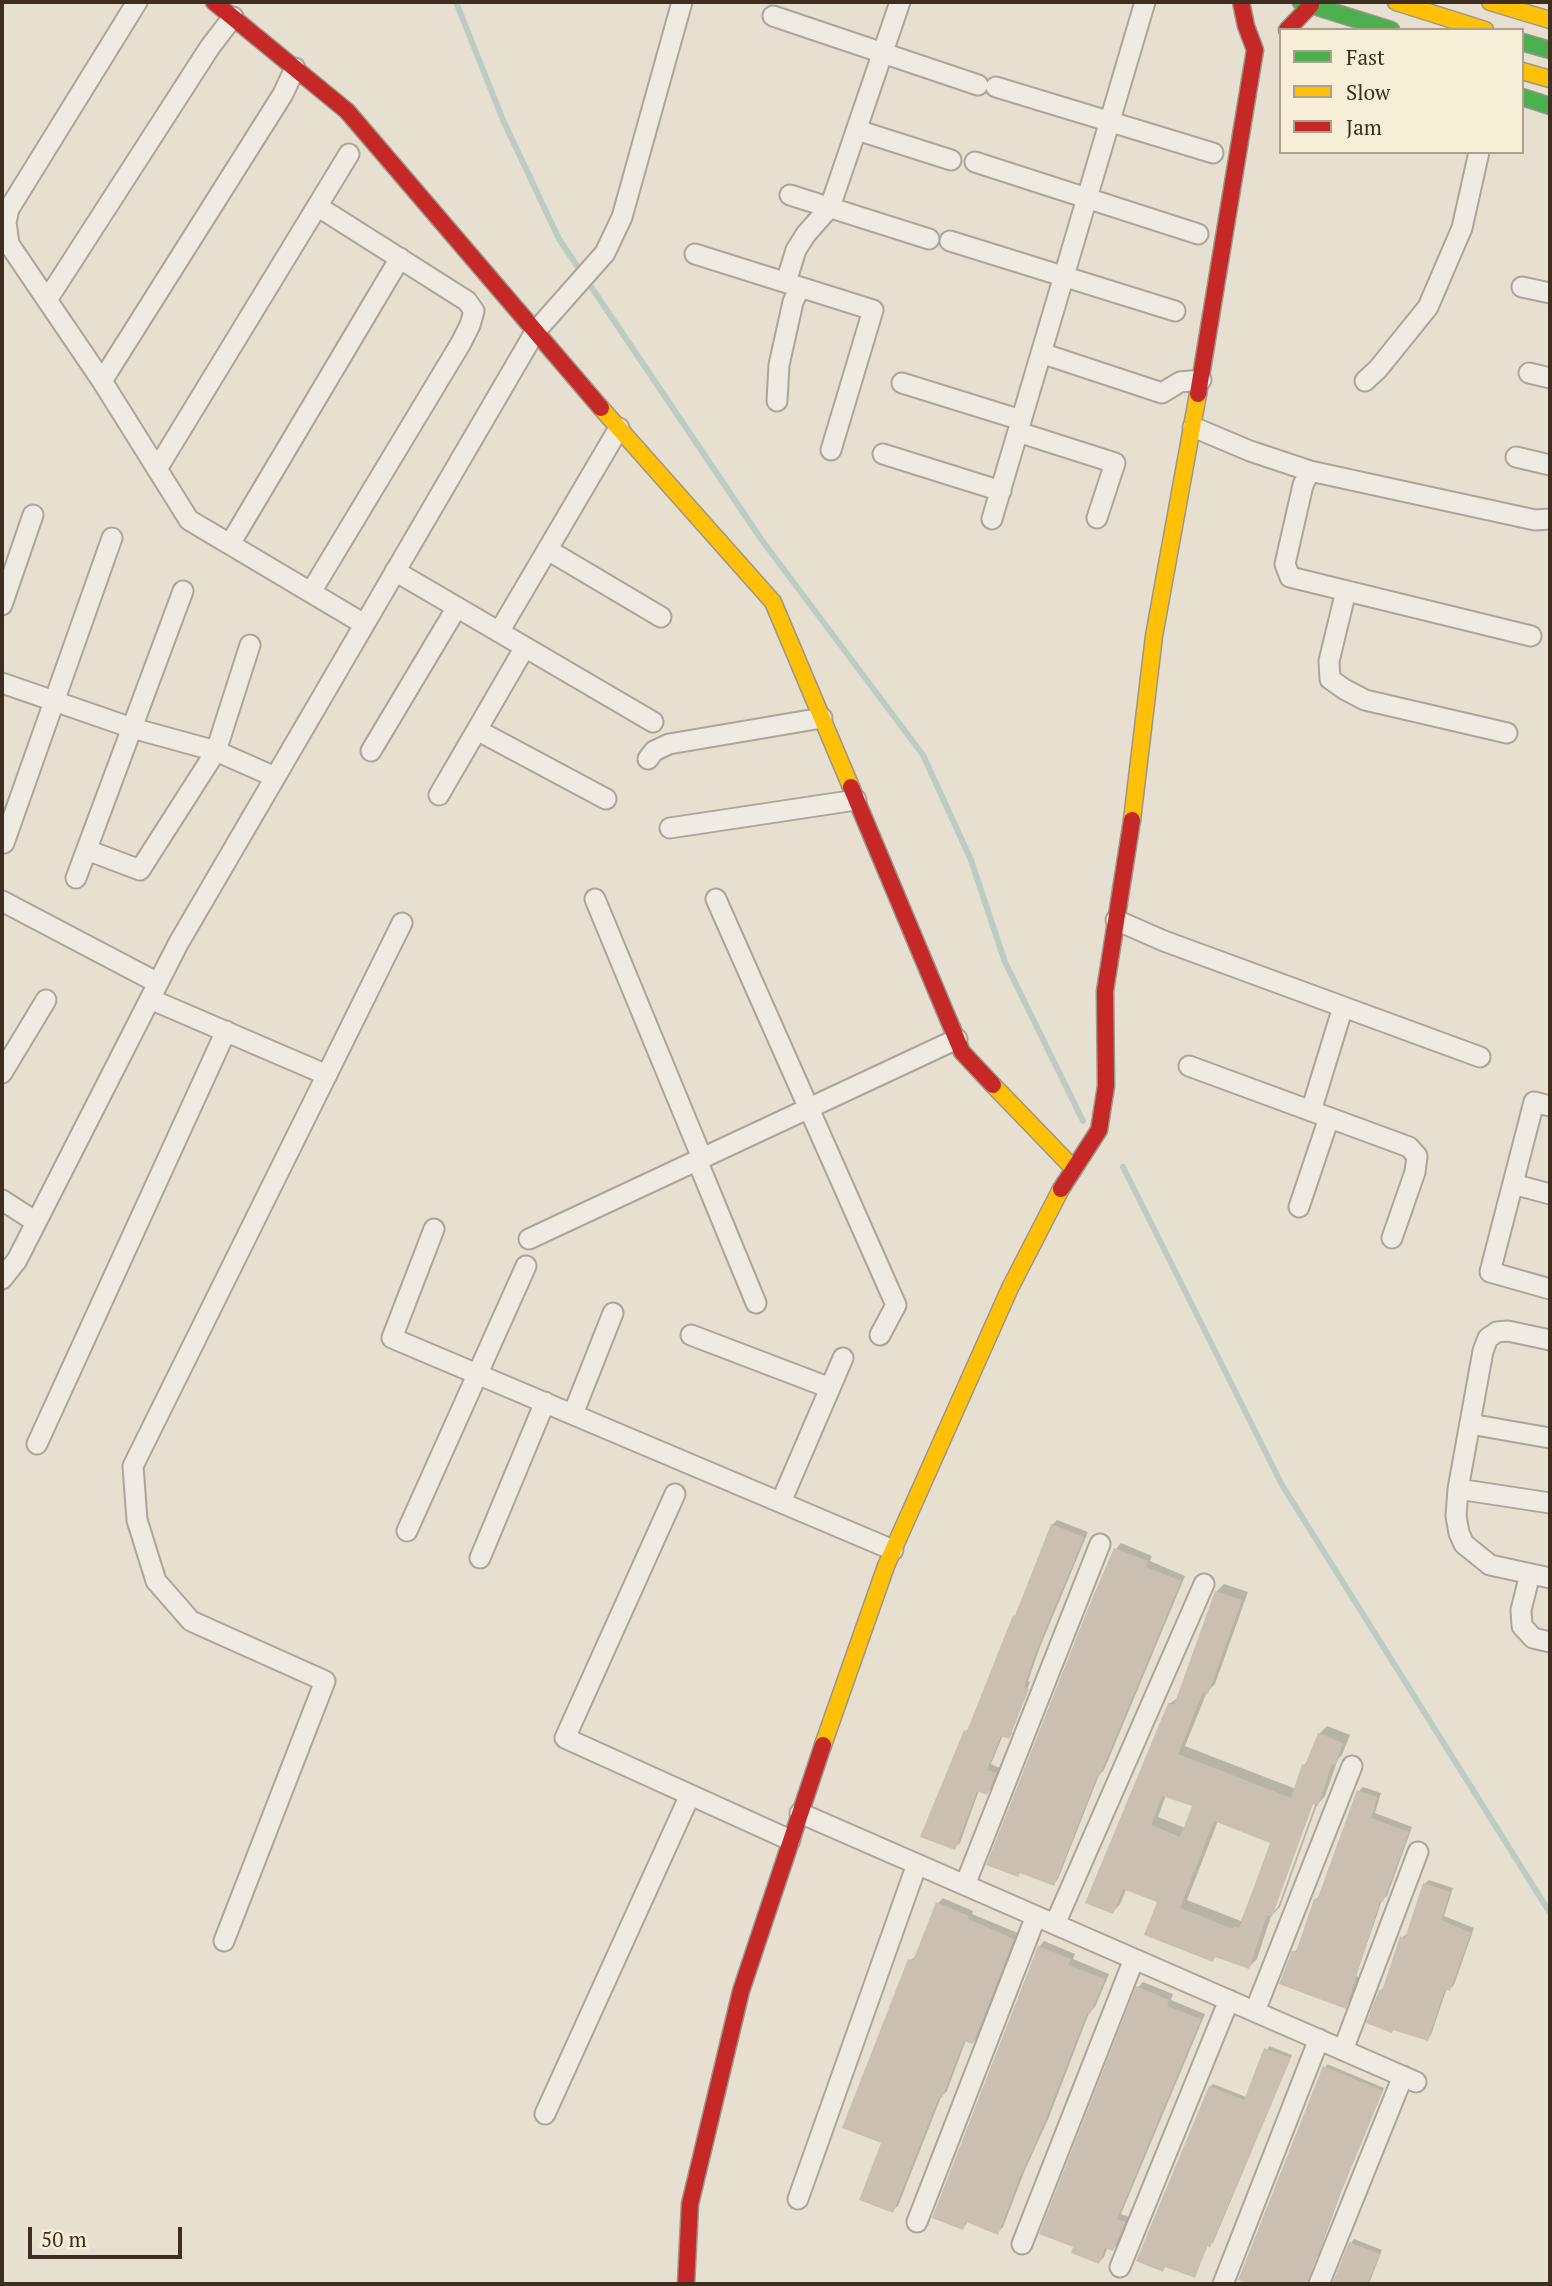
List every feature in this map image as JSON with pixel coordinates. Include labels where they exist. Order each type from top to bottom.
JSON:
[{"type":"main road","points":[[686,2284],[690,2204],[741,1991],[790,1840],[893,1550],[1010,1288],[1057,1196],[1099,1130],[1106,1086],[1105,991],[1130,833],[1154,636],[1201,380],[1273,40],[1246,26],[1241,2]]},
{"type":"main road","points":[[1396,2],[1479,28]]},
{"type":"main road","points":[[1489,2],[1550,20]]},
{"type":"main road","points":[[1284,28],[1306,3],[1350,23],[1379,28]]},
{"type":"main road","points":[[225,8],[347,111],[535,332],[773,602],[962,1052],[1074,1169]]},
{"type":"main road","points":[[1524,42],[1550,50]]},
{"type":"main road","points":[[1524,72],[1550,79]]},
{"type":"main road","points":[[1524,98],[1550,106]]},
{"type":"street","points":[[137,2],[9,209],[6,222],[9,244],[102,382],[189,520],[364,624]]},
{"type":"street","points":[[2,1279],[17,1260],[178,944],[535,332],[605,253],[622,218],[682,2]]},
{"type":"street","points":[[777,401],[779,365],[793,302],[796,250],[830,207],[900,2]]},
{"type":"street","points":[[992,519],[1145,2]]},
{"type":"street","points":[[47,300],[210,47],[225,8]]},
{"type":"street","points":[[773,16],[987,86],[1213,153]]},
{"type":"street","points":[[102,382],[283,94],[295,68]]},
{"type":"street","points":[[857,130],[951,160]]},
{"type":"street","points":[[157,469],[349,154]]},
{"type":"street","points":[[1365,381],[1378,369],[1428,307],[1462,228],[1479,154]]},
{"type":"street","points":[[975,162],[1198,234]]},
{"type":"street","points":[[790,195],[929,239]]},
{"type":"street","points":[[311,592],[470,324],[474,311],[467,301],[317,206]]},
{"type":"street","points":[[950,241],[1175,312]]},
{"type":"street","points":[[695,254],[873,310],[831,450]]},
{"type":"street","points":[[230,544],[400,258]]},
{"type":"street","points":[[1522,287],[1550,293]]},
{"type":"street","points":[[1041,353],[1162,393],[1180,382],[1201,380]]},
{"type":"street","points":[[1529,373],[1550,378]]},
{"type":"street","points":[[902,383],[1115,463],[1097,518]]},
{"type":"street","points":[[1193,427],[1250,451],[1310,471],[1535,520],[1550,519]]},
{"type":"street","points":[[499,632],[619,428]]},
{"type":"street","points":[[883,454],[1001,491]]},
{"type":"street","points":[[1516,457],[1550,465]]},
{"type":"street","points":[[1310,471],[1303,485],[1285,564],[1290,577],[1531,636]]},
{"type":"street","points":[[2,606],[33,515]]},
{"type":"street","points":[[4,843],[111,538]]},
{"type":"street","points":[[548,550],[661,617]]},
{"type":"street","points":[[395,571],[653,722]]},
{"type":"street","points":[[76,877],[183,591]]},
{"type":"street","points":[[1346,591],[1329,661],[1330,678],[1343,690],[1365,700],[1507,733]]},
{"type":"street","points":[[371,751],[457,607]]},
{"type":"street","points":[[87,850],[140,870],[216,751],[250,645]]},
{"type":"street","points":[[439,795],[525,647]]},
{"type":"street","points":[[2,683],[132,728],[216,751],[275,777]]},
{"type":"street","points":[[648,759],[654,751],[668,744],[822,718]]},
{"type":"street","points":[[477,730],[606,799]]},
{"type":"street","points":[[670,828],[856,800]]},
{"type":"street","points":[[595,899],[757,1303]]},
{"type":"street","points":[[716,899],[896,1305],[880,1335]]},
{"type":"street","points":[[2,901],[226,1031],[327,1075]]},
{"type":"street","points":[[1116,919],[1164,941],[1480,1057]]},
{"type":"street","points":[[224,1941],[325,1681],[191,1621],[156,1581],[137,1520],[133,1466],[402,923]]},
{"type":"street","points":[[2,1073],[46,1000]]},
{"type":"street","points":[[1299,1207],[1343,1007]]},
{"type":"street","points":[[37,1444],[226,1031]]},
{"type":"street","points":[[529,1239],[957,1039]]},
{"type":"street","points":[[1189,1066],[1409,1147],[1417,1156],[1415,1172],[1392,1238]]},
{"type":"street","points":[[1550,1106],[1534,1102],[1490,1272],[1550,1289]]},
{"type":"street","points":[[1513,1184],[1550,1194]]},
{"type":"street","points":[[2,1200],[36,1222]]},
{"type":"street","points":[[434,1229],[392,1338],[893,1550]]},
{"type":"street","points":[[407,1531],[526,1266]]},
{"type":"street","points":[[573,1414],[613,1313]]},
{"type":"street","points":[[1550,1340],[1507,1331],[1497,1332],[1488,1338],[1483,1350],[1458,1489],[1456,1516],[1464,1545],[1490,1565],[1550,1578]]},
{"type":"street","points":[[691,1335],[830,1388]]},
{"type":"street","points":[[780,1502],[843,1358]]},
{"type":"street","points":[[480,1558],[545,1402]]},
{"type":"street","points":[[1470,1424],[1550,1438]]},
{"type":"street","points":[[1458,1489],[1550,1503]]},
{"type":"street","points":[[675,1494],[565,1738],[790,1840]]},
{"type":"street","points":[[965,1885],[1100,1544]]},
{"type":"street","points":[[1530,1574],[1521,1610],[1522,1626],[1533,1638],[1550,1642]]},
{"type":"street","points":[[1055,1924],[1204,1584]]},
{"type":"street","points":[[1255,2011],[1352,1766]]},
{"type":"street","points":[[545,2114],[691,1795]]},
{"type":"street","points":[[800,1813],[1410,2079],[1319,2284]]},
{"type":"street","points":[[1343,2050],[1418,1852]]},
{"type":"street","points":[[798,2199],[916,1864]]},
{"type":"street","points":[[917,2222],[1036,1916]]},
{"type":"street","points":[[1022,2244],[1134,1959]]},
{"type":"street","points":[[1120,2267],[1230,2000]]},
{"type":"street","points":[[1223,2284],[1319,2039]]},
{"type":"building","points":[[1051,1524],[1084,1537],[1035,1654],[1024,1687],[1029,1689],[1009,1739],[1001,1736],[987,1770],[996,1773],[987,1795],[977,1791],[955,1850],[920,1837],[964,1730],[967,1731]]},
{"type":"building","points":[[1114,1548],[1148,1561],[1146,1567],[1181,1581],[1099,1777],[1097,1776],[1054,1886],[1020,1873],[1018,1877],[986,1865]]},
{"type":"building","points":[[1215,1591],[1242,1600],[1208,1694],[1203,1692],[1178,1754],[1291,1798],[1302,1764],[1305,1765],[1318,1733],[1343,1743],[1335,1765],[1332,1764],[1318,1806],[1313,1804],[1272,1917],[1267,1915],[1249,1969],[1215,1957],[1213,1962],[1144,1935],[1157,1902],[1123,1889],[1113,1914],[1085,1903],[1168,1703],[1174,1705]],"holes":[[[1162,1796],[1192,1806],[1180,1837],[1151,1825]],[[1214,1821],[1270,1843],[1239,1928],[1234,1926],[1233,1929],[1180,1908]]]},
{"type":"building","points":[[1357,1790],[1377,1797],[1371,1818],[1409,1832],[1383,1902],[1380,1901],[1346,2009],[1279,1984],[1292,1951],[1296,1952],[1314,1899],[1317,1900]]},
{"type":"building","points":[[1423,1883],[1450,1892],[1441,1920],[1471,1933],[1450,1991],[1445,1989],[1428,2041],[1393,2030],[1392,2033],[1366,2023],[1379,1990],[1382,1991],[1400,1936],[1405,1938]]},
{"type":"building","points":[[936,1902],[1014,1939],[973,2044],[964,2041],[893,2213],[859,2200],[881,2143],[842,2128],[908,1959],[913,1961]]},
{"type":"building","points":[[1038,1946],[1071,1959],[1068,1965],[1105,1979],[1090,2014],[1087,2013],[998,2235],[966,2222],[963,2230],[932,2218]]},
{"type":"building","points":[[1136,1986],[1169,2000],[1167,2006],[1201,2019],[1117,2219],[1125,2222],[1113,2251],[1105,2248],[1099,2264],[1071,2253],[1073,2247],[1039,2234]]},
{"type":"building","points":[[1264,2048],[1291,2058],[1195,2278],[1165,2267],[1163,2272],[1136,2261],[1209,2086],[1244,2100]]},
{"type":"building","points":[[1323,2066],[1383,2091],[1339,2196],[1307,2284],[1250,2284],[1238,2280]]},
{"type":"building","points":[[1349,2242],[1380,2254],[1367,2284],[1332,2284]]},
{"type":"waterway","points":[[456,2],[503,120],[559,239],[761,539],[923,755],[971,860],[1005,962],[1083,1121]]},
{"type":"waterway","points":[[1123,1167],[1282,1485],[1550,1913]]},
{"type":"traffic: fast","points":[[1301,2],[1385,28]]},
{"type":"traffic: fast","points":[[1524,43],[1550,50]]},
{"type":"traffic: fast","points":[[1524,98],[1550,106]]},
{"type":"traffic: slow","points":[[1396,2],[1479,28]]},
{"type":"traffic: slow","points":[[1490,2],[1550,20]]},
{"type":"traffic: slow","points":[[1524,72],[1550,79]]},
{"type":"traffic: slow","points":[[1132,820],[1154,636],[1198,394]]},
{"type":"traffic: slow","points":[[601,408],[773,602],[851,787]]},
{"type":"traffic: slow","points":[[993,1085],[1074,1169]]},
{"type":"traffic: slow","points":[[823,1745],[886,1566],[1010,1288],[1061,1189]]},
{"type":"traffic: jam","points":[[214,2],[347,111],[601,408]]},
{"type":"traffic: jam","points":[[1198,394],[1255,50],[1241,2]]},
{"type":"traffic: jam","points":[[1289,28],[1311,5]]},
{"type":"traffic: jam","points":[[851,787],[962,1052],[993,1085]]},
{"type":"traffic: jam","points":[[1061,1189],[1099,1130],[1106,1086],[1105,991],[1132,820]]},
{"type":"traffic: jam","points":[[686,2284],[690,2204],[741,1991],[823,1745]]}]
